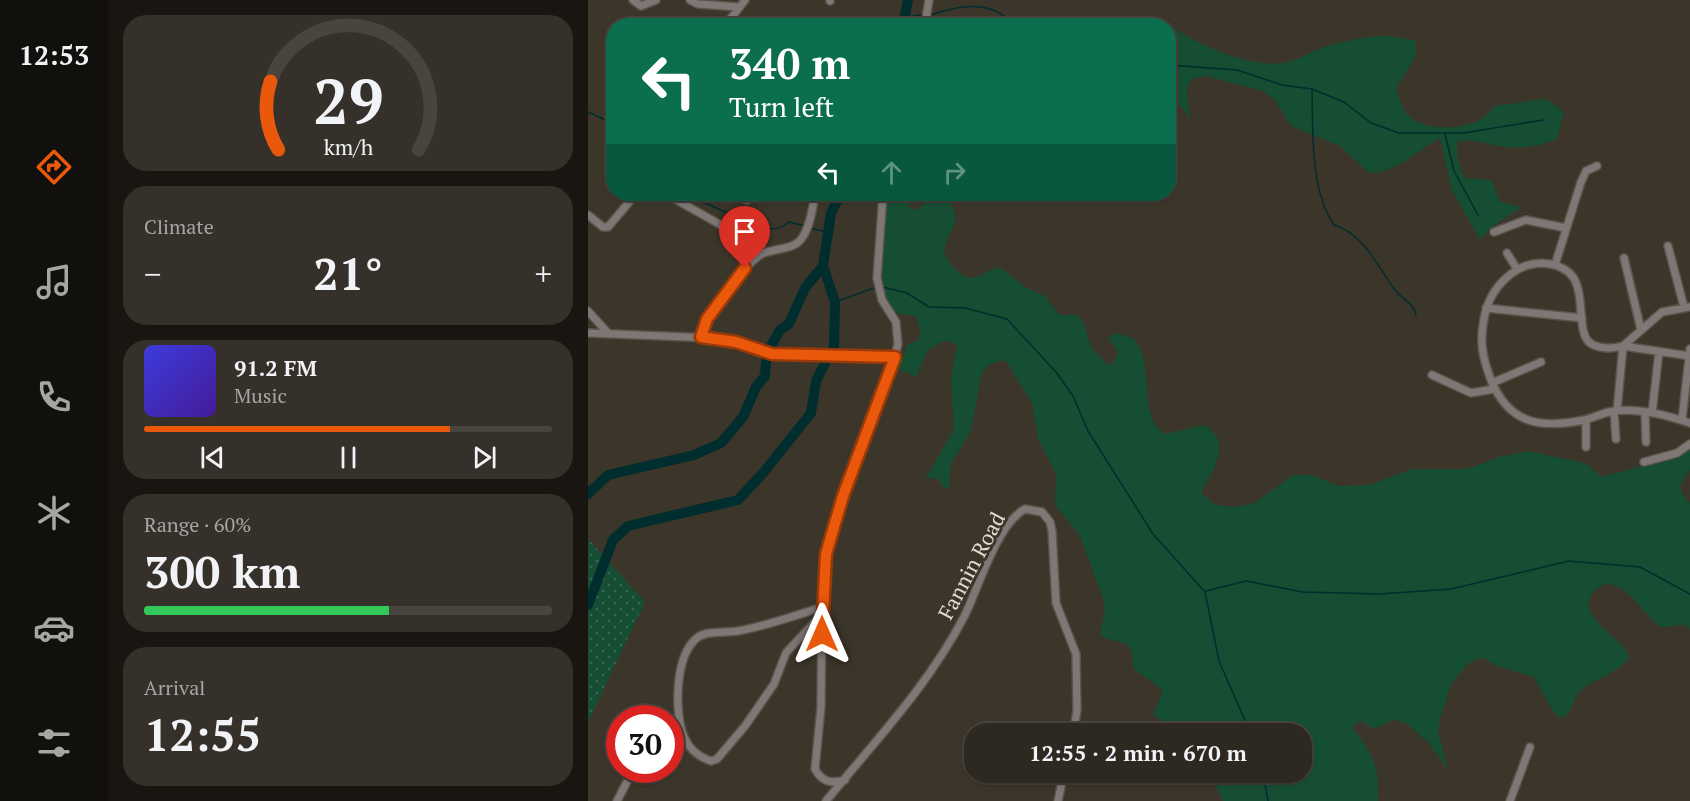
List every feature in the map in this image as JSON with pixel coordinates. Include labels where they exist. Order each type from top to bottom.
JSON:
[{"type":"street","points":[[633,0],[641,6],[656,0]]},
{"type":"street","points":[[690,0],[698,4],[739,7]]},
{"type":"street","points":[[731,18],[745,0]]},
{"type":"street","points":[[926,18],[929,0]]},
{"type":"street","points":[[1555,265],[1583,175],[1589,168],[1597,166]]},
{"type":"street","points":[[588,215],[603,227],[608,227],[630,201]]},
{"type":"street","points":[[677,201],[735,233],[749,248],[753,259]]},
{"type":"street","points":[[701,337],[707,319],[753,259],[764,253],[794,245],[802,239],[813,201]]},
{"type":"street","points":[[845,780],[832,783],[825,781],[815,769],[821,707],[822,610],[826,554],[840,505],[895,357],[898,335],[896,322],[882,300],[877,278],[882,201]]},
{"type":"street","points":[[1494,232],[1526,220],[1566,228]]},
{"type":"street","points":[[1617,439],[1615,411],[1623,346],[1662,312],[1687,307],[1668,246]]},
{"type":"street","points":[[1507,253],[1517,269]]},
{"type":"street","points":[[1624,258],[1641,330]]},
{"type":"street","points":[[1682,420],[1690,354],[1623,346],[1597,347],[1591,344],[1583,334],[1582,307],[1574,278],[1555,265],[1532,263],[1517,269],[1497,289],[1486,308],[1481,354],[1493,386],[1507,408],[1535,423],[1586,420],[1615,411],[1649,412],[1690,423]]},
{"type":"street","points":[[1486,308],[1582,318]]},
{"type":"street","points":[[588,312],[609,334]]},
{"type":"street","points":[[588,333],[701,337],[736,342],[770,353],[895,357]]},
{"type":"street","points":[[1646,442],[1659,352]]},
{"type":"street","points":[[1432,375],[1471,393],[1493,386],[1541,362]]},
{"type":"street","points":[[1586,420],[1586,447]]},
{"type":"street","points":[[1644,462],[1679,452],[1690,444]]},
{"type":"street","name":"Fannin Road","points":[[845,780],[927,680],[964,616],[998,542],[1016,515],[1025,509],[1042,512],[1050,522],[1056,603],[1077,659],[1075,723]]},
{"type":"street","points":[[678,705],[679,677],[684,661],[699,636],[738,631],[822,610]]},
{"type":"street","points":[[684,737],[694,754],[711,761],[717,759],[745,726],[774,684],[790,648],[822,610]]},
{"type":"street","points":[[1510,801],[1530,747]]},
{"type":"street","points":[[826,801],[845,780]]},
{"type":"street","points":[[617,801],[626,783]]},
{"type":"street","points":[[1058,801],[1062,783]]},
{"type":"green space","points":[[1176,29],[1226,54],[1273,64],[1292,61],[1325,47],[1361,38],[1387,36],[1415,40],[1416,56],[1396,88],[1404,110],[1410,117],[1429,126],[1463,126],[1483,118],[1499,105],[1537,99],[1552,102],[1564,112],[1557,139],[1543,144],[1514,147],[1473,141],[1457,142],[1457,156],[1464,178],[1491,180],[1500,202],[1521,207],[1496,224],[1480,239],[1452,191],[1440,138],[1389,169],[1369,173],[1340,146],[1291,126],[1275,100],[1263,91],[1206,76],[1192,79],[1187,89],[1190,123],[1187,114],[1176,102]]},
{"type":"green space","points":[[886,201],[908,201],[910,208],[917,210],[928,201],[949,201],[955,222],[944,253],[953,267],[962,275],[977,277],[1000,267],[1025,287],[1046,297],[1059,315],[1078,315],[1084,324],[1091,347],[1108,365],[1113,364],[1118,352],[1108,338],[1117,333],[1134,339],[1144,362],[1148,402],[1156,425],[1165,434],[1204,425],[1213,432],[1218,440],[1218,457],[1201,493],[1215,505],[1237,507],[1256,502],[1293,475],[1312,475],[1339,486],[1369,485],[1412,469],[1467,469],[1499,457],[1528,451],[1585,463],[1602,477],[1668,459],[1690,447],[1690,469],[1680,486],[1690,504],[1690,630],[1685,625],[1660,627],[1626,592],[1619,587],[1602,585],[1592,593],[1588,607],[1592,615],[1622,646],[1629,657],[1625,663],[1581,690],[1570,711],[1564,716],[1559,717],[1552,710],[1534,677],[1497,666],[1482,657],[1468,664],[1451,684],[1440,720],[1438,731],[1448,770],[1429,743],[1406,723],[1393,720],[1374,729],[1360,720],[1352,728],[1374,762],[1378,779],[1378,801],[1223,801],[1212,783],[1312,783],[1312,723],[1167,723],[1153,715],[1163,690],[1135,670],[1129,646],[1107,639],[1100,634],[1105,609],[1103,598],[1079,534],[1055,505],[1056,474],[1038,439],[1032,403],[1006,361],[991,364],[981,376],[971,430],[951,464],[949,488],[944,488],[938,479],[926,478],[954,429],[951,379],[957,344],[944,341],[928,350],[916,377],[898,369],[907,345],[919,340],[920,330],[916,317],[898,313],[889,304],[881,278],[881,246]]},
{"type":"green space","points":[[588,539],[645,602],[588,722]]},
{"type":"waterway","points":[[905,18],[908,0]]},
{"type":"waterway","points":[[931,15],[974,6],[994,10],[1005,18]]},
{"type":"waterway","points":[[905,17],[922,15]]},
{"type":"waterway","points":[[1176,66],[1237,70],[1282,85],[1312,89],[1344,102],[1371,123],[1399,133],[1464,133],[1543,120]]},
{"type":"waterway","points":[[1312,89],[1314,160],[1326,211],[1334,225],[1345,229],[1362,243],[1395,290],[1413,307],[1416,315]]},
{"type":"waterway","points":[[588,112],[606,120]]},
{"type":"waterway","points":[[1445,134],[1454,171],[1478,215]]},
{"type":"waterway","points":[[701,201],[767,229],[782,227],[789,222],[805,226]]},
{"type":"waterway","points":[[588,605],[613,540],[628,526],[738,500],[764,472],[811,413],[816,381],[834,346],[835,302],[823,266],[831,213],[837,201]]},
{"type":"waterway","points":[[809,228],[828,232]]},
{"type":"waterway","points":[[588,494],[608,475],[694,455],[721,443],[743,417],[756,387],[765,376],[766,363],[772,344],[780,330],[789,324],[805,288],[823,266]]},
{"type":"waterway","points":[[883,287],[907,293],[929,307],[965,308],[1007,319],[1056,372],[1073,396],[1088,431],[1153,534],[1205,592],[1219,661],[1246,723]]},
{"type":"waterway","points":[[835,302],[874,288]]},
{"type":"waterway","points":[[1206,591],[1246,581],[1303,592],[1380,594],[1451,589],[1569,561],[1640,567],[1690,594]]},
{"type":"waterway","points":[[1265,783],[1268,801]]},
{"type":"route","points":[[745,268],[707,319],[701,337],[736,342],[772,354],[816,353],[855,358],[895,357],[889,379],[843,496],[826,554],[822,634]]}]
